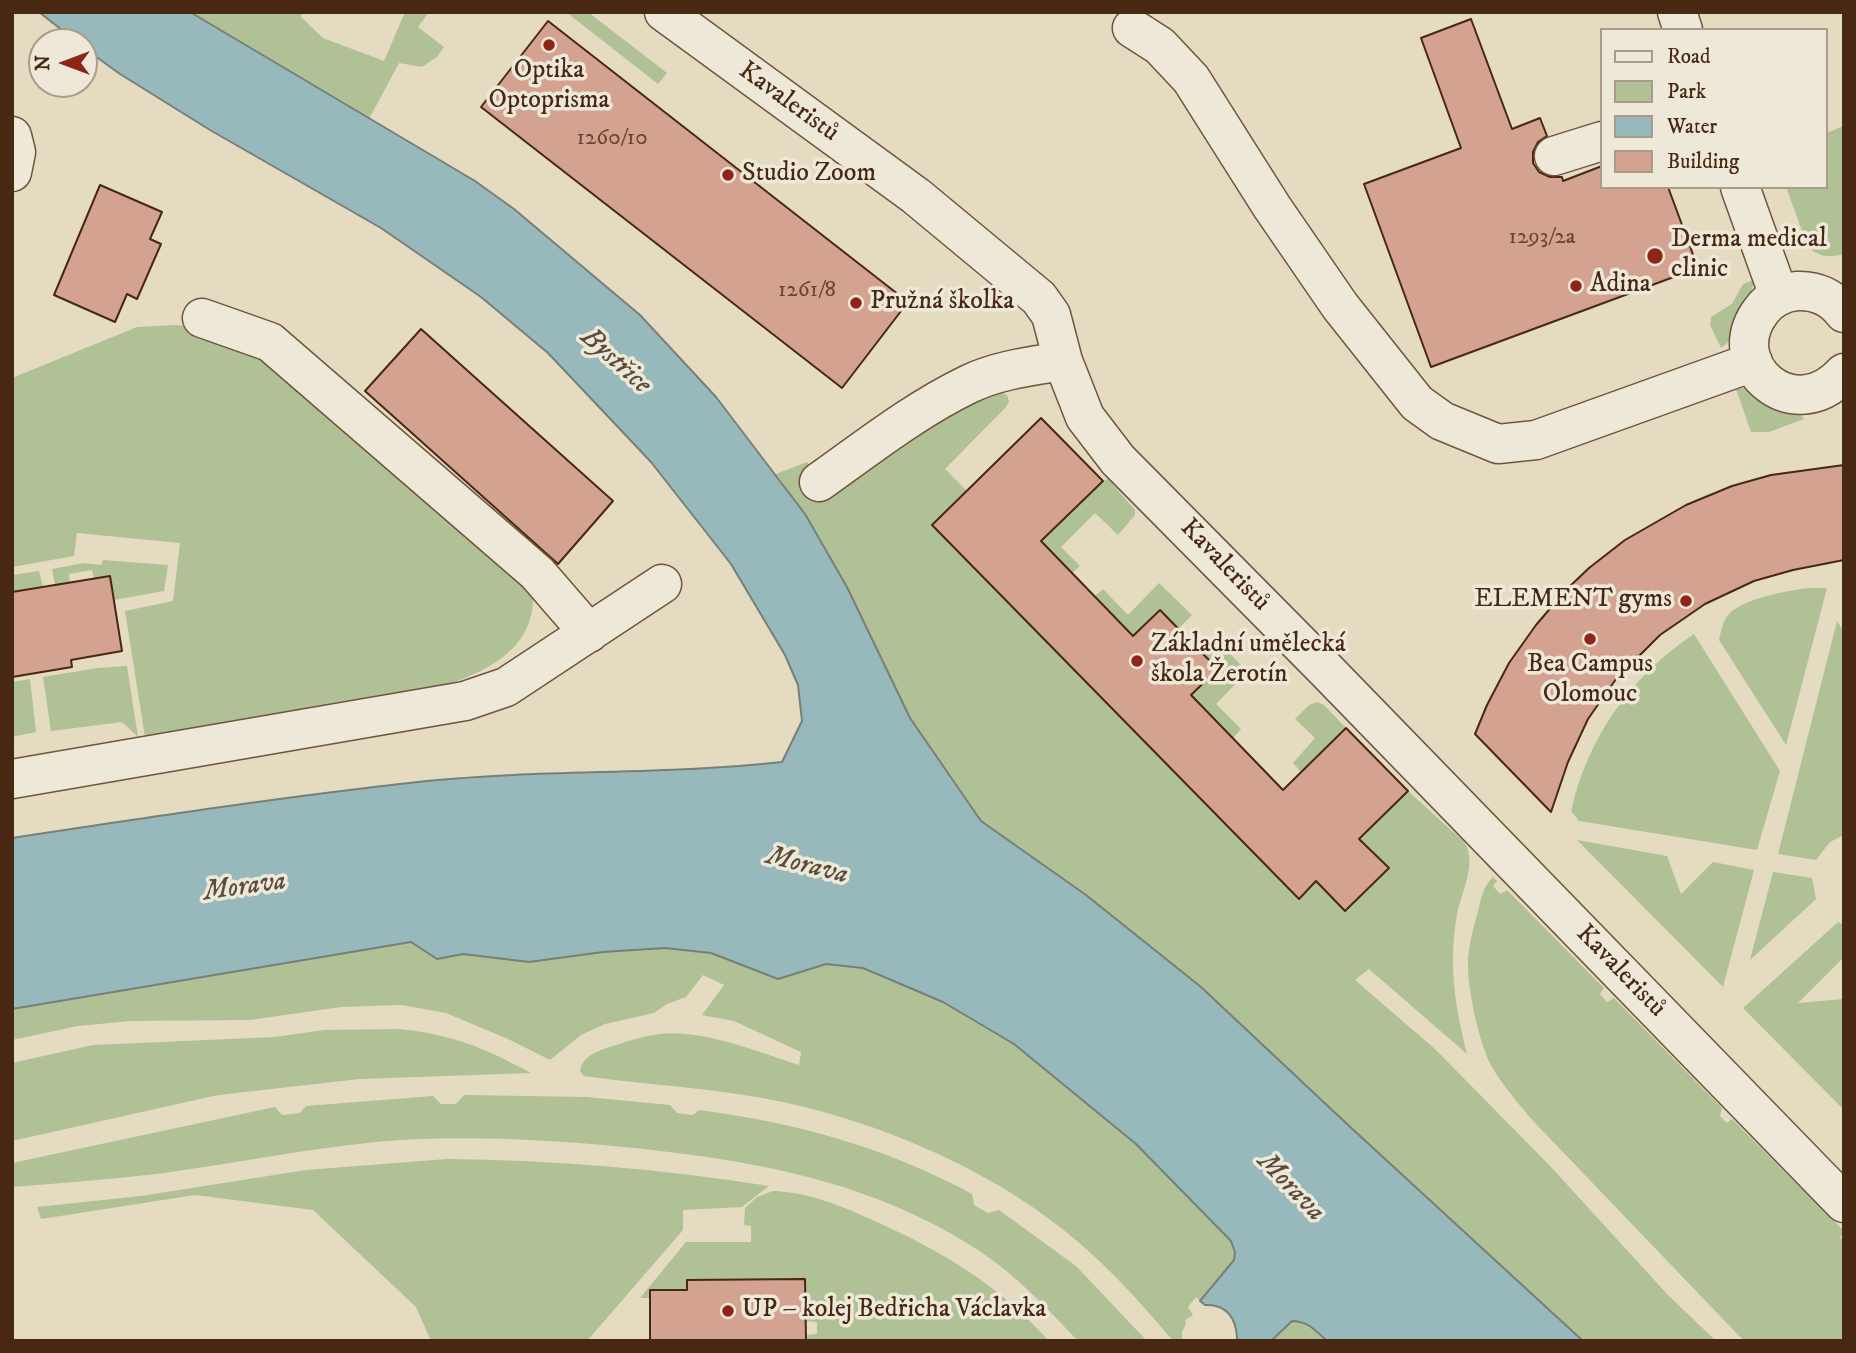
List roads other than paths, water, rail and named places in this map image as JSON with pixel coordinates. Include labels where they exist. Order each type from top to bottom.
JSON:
[{"type":"street","name":"Kavaleristů","points":[[664,12],[916,196],[1039,298],[1051,315],[1063,361],[1086,417],[1118,460],[1844,1203]]},
{"type":"street","points":[[1132,28],[1160,46],[1191,79],[1272,207],[1340,306],[1417,403],[1442,421],[1498,444],[1536,440],[1753,362]]},
{"type":"street","points":[[1554,156],[1601,141]]},
{"type":"street","points":[[1741,189],[1779,296]]},
{"type":"street","points":[[1844,313],[1826,297],[1811,291],[1794,291],[1779,296],[1765,305],[1755,318],[1750,334],[1750,352],[1755,369],[1767,383],[1782,392],[1800,396],[1818,393],[1834,385],[1844,373]]},
{"type":"street","points":[[202,318],[270,342],[537,573],[589,632]]},
{"type":"street","points":[[818,482],[929,406],[970,383],[1011,370],[1063,361]]},
{"type":"street","points":[[12,779],[466,701],[506,687],[662,584]]},
{"type":"water","points":[[39,12],[190,12],[475,181],[514,209],[640,315],[716,397],[805,514],[847,587],[910,718],[981,821],[1086,895],[1201,987],[1583,1341],[1327,1341],[1307,1325],[1292,1321],[1271,1341],[1239,1341],[1229,1313],[1200,1301],[1234,1260],[1235,1252],[1231,1241],[1136,1144],[1014,1044],[943,1002],[863,968],[826,964],[778,979],[711,953],[665,948],[603,952],[529,962],[463,954],[437,959],[411,942],[12,1009],[12,838],[271,800],[427,781],[693,769],[782,762],[802,721],[798,685],[785,655],[731,564],[651,462],[548,353],[481,297],[381,228],[210,130],[98,58],[98,28],[59,28]]},
{"type":"place","name":"Optika Optoprisma","points":[[549,45]]},
{"type":"place","name":"Studio Zoom","points":[[728,175]]},
{"type":"place","name":"Derma medical clinic","points":[[1655,256]]},
{"type":"place","name":"Adina","points":[[1576,286]]},
{"type":"place","name":"Pružná školka","points":[[856,303]]},
{"type":"place","name":"ELEMENT gyms","points":[[1686,601]]},
{"type":"place","name":"Bea Campus Olomouc","points":[[1590,639]]},
{"type":"place","name":"Základní umělecká škola Žerotín","points":[[1137,661]]},
{"type":"place","name":"UP – kolej Bedřicha Václavka","points":[[728,1311]]},
{"type":"water label","name":"Bystřice","points":[[615,362]]},
{"type":"water label","name":"Morava","points":[[807,867]]},
{"type":"water label","name":"Morava","points":[[245,888]]},
{"type":"water label","name":"Morava","points":[[1290,1188]]}]
